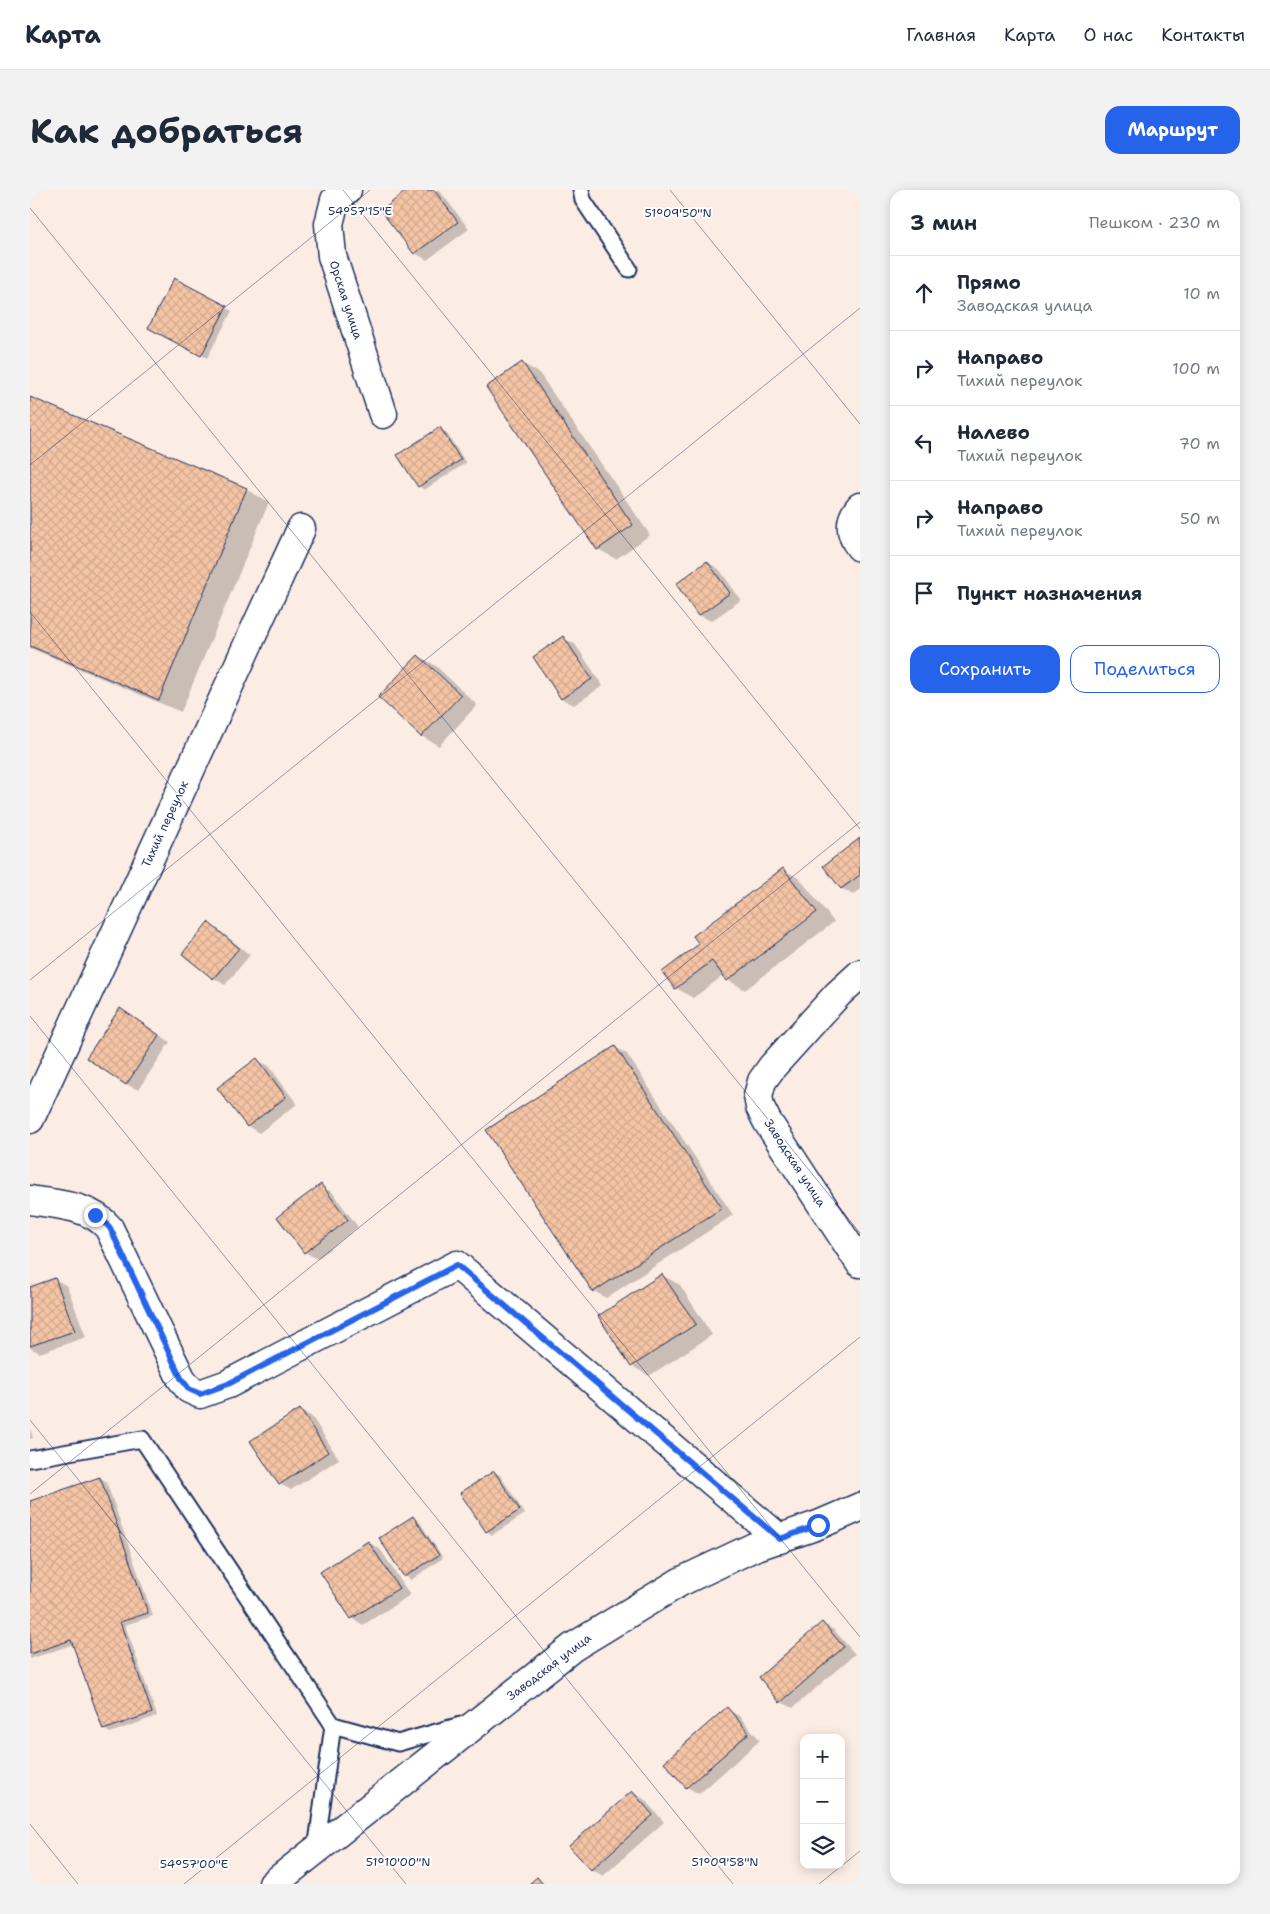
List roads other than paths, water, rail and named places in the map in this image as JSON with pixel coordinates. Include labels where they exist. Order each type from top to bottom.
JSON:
[{"type":"street","name":"Орская улица","points":[[347,190],[335,200],[329,224],[332,256],[383,414]]},
{"type":"street","points":[[860,507],[850,523],[852,533],[860,546]]},
{"type":"street","name":"Тихий переулок","points":[[30,1119],[300,529]]},
{"type":"street","name":"Заводская улица","points":[[860,974],[838,994],[772,1067],[762,1081],[758,1096],[760,1107],[767,1121],[860,1263]]},
{"type":"street","points":[[30,1200],[84,1210],[103,1220],[110,1228],[181,1378],[189,1389],[200,1394],[228,1384],[457,1265],[780,1539]]},
{"type":"street","name":"Заводская улица","points":[[273,1884],[573,1647],[680,1582],[754,1547],[818,1525],[860,1507]]},
{"type":"lane","points":[[581,190],[583,200],[629,269]]},
{"type":"lane","points":[[30,1459],[142,1439],[333,1725],[398,1743],[482,1719]]},
{"type":"lane","points":[[316,1850],[333,1725]]}]
